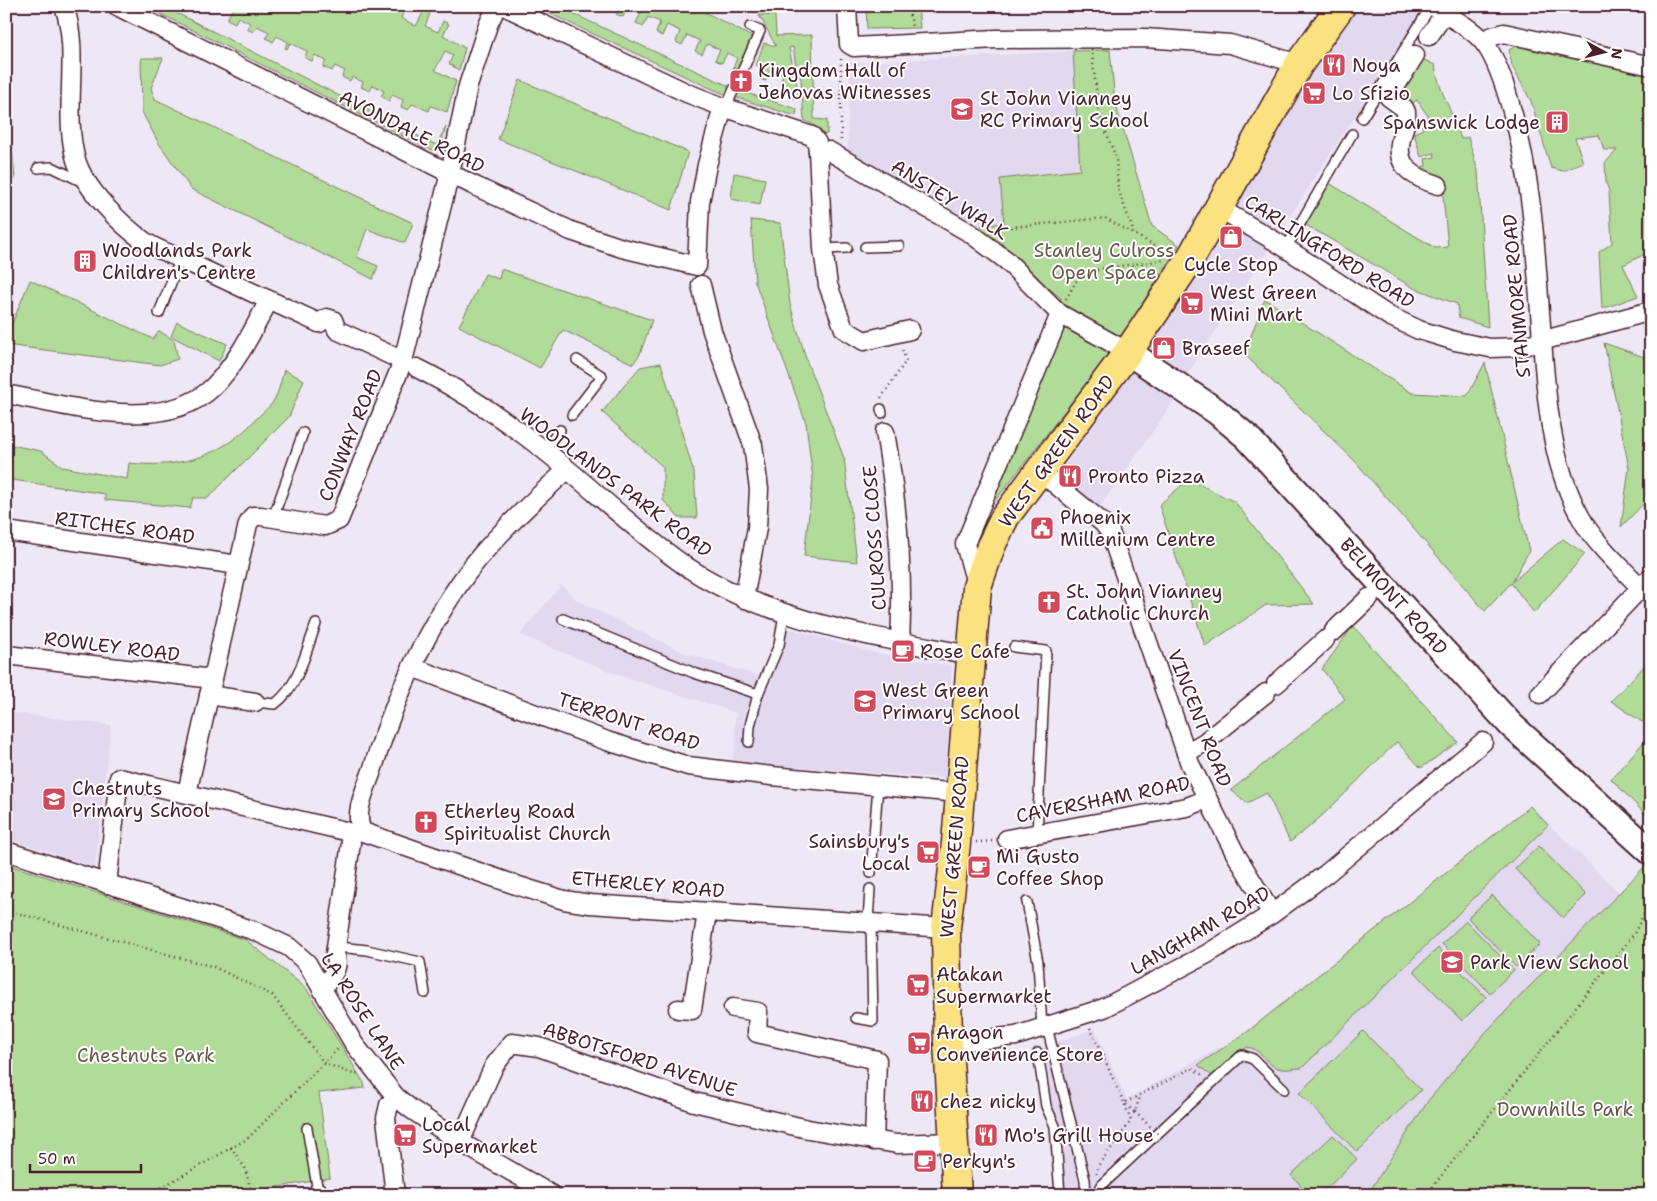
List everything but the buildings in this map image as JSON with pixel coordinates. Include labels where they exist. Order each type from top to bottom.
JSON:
[{"type":"main road","name":"WEST GREEN ROAD","points":[[958,1195],[953,1142],[948,1043],[946,928],[956,843],[977,587],[991,546],[1005,518],[1128,352],[1189,261],[1299,64],[1341,6]]},
{"type":"main road","name":"BELMONT ROAD","points":[[1128,352],[1216,411],[1246,437],[1511,725],[1650,851]]},
{"type":"street","name":"WOODLANDS PARK ROAD","points":[[64,6],[67,16],[72,132],[76,161],[88,185],[112,213],[144,241],[319,323],[324,335],[327,336],[337,330],[410,365],[468,398],[544,450],[684,565],[744,599],[784,614],[970,655]]},
{"type":"street","name":"AVONDALE ROAD","points":[[117,6],[450,173],[571,231],[622,248],[697,266],[700,202],[706,165],[724,107]]},
{"type":"street","name":"CONWAY ROAD","points":[[187,793],[238,565],[248,524],[252,516],[325,526],[338,520],[410,365],[468,86],[488,25],[497,6]]},
{"type":"street","points":[[504,6],[724,107],[802,131],[812,136],[817,143],[818,151],[823,249],[828,286],[844,329],[864,341],[903,331]]},
{"type":"street","points":[[847,6],[845,47],[1091,37],[1191,40],[1230,44],[1299,64]]},
{"type":"street","points":[[1429,36],[1436,9],[1484,43],[1490,37],[1504,32],[1651,66]]},
{"type":"street","name":"STANMORE ROAD","points":[[1484,43],[1507,95],[1528,178],[1545,388],[1564,478],[1580,516],[1598,541],[1646,583]]},
{"type":"street","points":[[1415,55],[1389,97],[1404,108],[1406,112],[1399,146],[1402,163],[1414,176],[1438,185]]},
{"type":"street","name":"ANSTEY WALK","points":[[818,151],[829,152],[841,158],[970,233],[1006,260],[1060,314],[1128,352]]},
{"type":"street","name":"CARLINGFORD ROAD","points":[[1219,208],[1286,248],[1389,316],[1419,330],[1490,348],[1518,347],[1651,311]]},
{"type":"street","points":[[701,285],[712,331],[754,445],[759,490],[757,528],[744,599]]},
{"type":"street","points":[[6,394],[115,413],[166,410],[191,403],[212,387],[232,364],[269,300]]},
{"type":"street","points":[[977,587],[965,544],[1060,314]]},
{"type":"street","name":"CULROSS CLOSE","points":[[886,432],[896,499],[901,616],[900,641]]},
{"type":"street","points":[[323,987],[334,973],[337,963],[336,950],[351,843],[359,811],[380,744],[412,667],[445,606],[465,576],[484,552],[567,470]]},
{"type":"street","name":"VINCENT ROAD","points":[[1039,471],[1103,523],[1110,532],[1186,753],[1207,799],[1272,914]]},
{"type":"street","name":"RITCHES ROAD","points":[[6,532],[238,565]]},
{"type":"street","points":[[1540,694],[1646,583]]},
{"type":"street","points":[[1186,753],[1205,742],[1271,688],[1370,598]]},
{"type":"street","name":"ROWLEY ROAD","points":[[6,655],[211,687],[255,702]]},
{"type":"street","name":"TERRONT ROAD","points":[[412,667],[607,741],[688,766],[959,793]]},
{"type":"street","name":"LANGHAM ROAD","points":[[948,1043],[975,1042],[1016,1036],[1085,1015],[1104,1008],[1207,954],[1272,914],[1356,850],[1483,742]]},
{"type":"street","name":"ETHERLEY ROAD","points":[[107,884],[119,778],[363,832],[564,900],[627,908],[946,928]]},
{"type":"street","name":"CAVERSHAM ROAD","points":[[1007,840],[1187,806],[1207,799]]},
{"type":"street","name":"LA ROSE LANE","points":[[6,851],[255,930],[289,947],[307,963],[323,987],[354,1044],[396,1097],[460,1142],[552,1195]]},
{"type":"street","points":[[678,1009],[692,1010],[707,912]]},
{"type":"street","points":[[307,963],[336,950]]},
{"type":"street","points":[[732,1008],[758,1012],[757,1033],[877,1060],[874,1141]]},
{"type":"street","name":"ABBOTSFORD AVENUE","points":[[460,1142],[494,1066],[512,1043],[538,1047],[694,1102],[808,1129],[897,1144],[953,1142]]},
{"type":"street","points":[[395,1195],[386,1118],[389,1105],[396,1097]]},
{"type":"lane","points":[[1362,118],[1436,9]]},
{"type":"lane","points":[[742,72],[760,31],[750,27]]},
{"type":"lane","points":[[724,107],[734,89]]},
{"type":"lane","points":[[1286,248],[1352,134]]},
{"type":"lane","points":[[38,168],[52,167],[88,185]]},
{"type":"lane","points":[[865,247],[899,246]]},
{"type":"lane","points":[[823,249],[847,248]]},
{"type":"lane","points":[[158,313],[181,258]]},
{"type":"lane","points":[[572,415],[602,376],[577,360]]},
{"type":"lane","points":[[544,450],[560,430]]},
{"type":"lane","points":[[273,518],[303,433]]},
{"type":"lane","points":[[749,742],[750,726],[758,694],[779,645],[784,614]]},
{"type":"lane","points":[[563,619],[694,673],[758,694]]},
{"type":"lane","points":[[255,702],[275,704],[284,698],[298,673],[316,624]]},
{"type":"lane","points":[[1014,647],[1046,651],[1037,835]]},
{"type":"lane","points":[[871,873],[878,786]]},
{"type":"lane","points":[[856,1018],[873,1021],[870,889]]},
{"type":"lane","points":[[1027,902],[1038,962],[1045,1027],[1097,1195]]},
{"type":"lane","points":[[336,950],[368,950],[420,962],[425,993]]},
{"type":"lane","points":[[1038,1053],[1046,1106],[1056,1126],[1060,1194]]},
{"type":"lane","points":[[1086,1195],[1093,1183],[1242,1055],[1248,1055],[1284,1089]]},
{"type":"lane","points":[[307,1128],[318,1194]]},
{"type":"path","points":[[905,6],[910,18],[913,43]]},
{"type":"path","points":[[841,158],[845,47]]},
{"type":"path","points":[[1092,50],[1099,114],[1116,158],[1118,189],[1135,234]]},
{"type":"path","points":[[970,233],[976,230],[1105,218],[1172,254],[1164,260],[1100,269],[1078,278],[1072,286],[1060,314]]},
{"type":"path","points":[[881,411],[881,398],[906,361],[903,331]]},
{"type":"path","points":[[956,843],[1007,840]]},
{"type":"path","points":[[1426,1195],[1634,934],[1651,899]]},
{"type":"path","points":[[6,910],[214,967],[272,995],[324,1063],[352,1074],[363,1073]]},
{"type":"path","points":[[1085,1015],[1131,1121],[1098,1166],[1093,1183]]},
{"type":"path","points":[[148,1195],[254,1132],[343,1044]]},
{"type":"path","points":[[1124,1103],[1192,1068],[1212,1082]]},
{"type":"path","points":[[1136,1112],[1140,1096]]},
{"type":"path","points":[[1124,1103],[1136,1112],[1163,1139]]},
{"type":"path","points":[[1129,1115],[1136,1112]]},
{"type":"path","points":[[231,1147],[245,1168],[252,1195]]},
{"type":"shaded area","points":[[1358,6],[1426,6],[1178,389],[1135,362],[1311,74]]},
{"type":"shaded area","name":"St John Vianney RC Primary School","points":[[1073,51],[1080,170],[1005,223],[981,226],[847,156],[850,63]]},
{"type":"shaded area","points":[[1134,370],[1176,398],[1100,507],[1057,476]]},
{"type":"shaded area","points":[[561,585],[578,601],[682,652],[759,676],[777,637],[777,625],[875,653],[952,666],[945,778],[732,762],[736,741],[734,725],[737,713],[624,677],[520,635]]},
{"type":"shaded area","name":"Chestnuts Primary School","points":[[6,712],[111,725],[95,867],[6,838]]},
{"type":"shaded area","name":"Park View School","points":[[1530,806],[1622,895],[1390,1195],[1063,1195],[1058,1125],[1048,1093],[1042,1047],[1095,1029],[1127,1099],[1247,1032]]},
{"type":"green space","points":[[145,6],[165,7],[436,145],[446,127],[439,152],[427,148]]},
{"type":"green space","points":[[231,6],[389,6],[399,11],[402,6],[406,6],[401,18],[416,26],[424,11],[430,14],[425,26],[438,32],[443,21],[449,24],[443,35],[465,48],[459,70],[449,64],[453,55],[445,51],[435,70],[456,81],[447,112],[431,106],[429,111],[412,104],[408,110],[401,107],[403,100],[392,95],[389,101],[381,96],[384,91],[373,85],[370,91],[361,87],[363,82],[352,77],[350,81],[342,77],[345,71],[335,66],[332,71],[323,67],[326,61],[315,55],[312,61],[305,58],[307,51],[290,43],[287,49],[285,48],[288,42],[277,36],[273,42],[266,38],[269,32],[257,26],[253,32],[247,29],[250,23],[238,17],[235,23],[227,19],[233,8]]},
{"type":"green space","points":[[533,6],[556,6],[731,87],[727,95]]},
{"type":"green space","points":[[620,6],[702,6],[701,10],[754,38],[739,71],[733,68],[737,58],[727,53],[722,63],[715,60],[720,50],[707,44],[702,54],[695,51],[700,41],[687,35],[682,45],[676,42],[680,31],[667,25],[662,36],[656,33],[660,22],[648,17],[643,27],[636,23],[641,13],[628,7],[623,17],[616,14]]},
{"type":"green space","points":[[866,6],[918,6],[920,28],[867,29]]},
{"type":"green space","points":[[759,15],[775,15],[776,36],[812,35],[814,119],[827,120],[827,134],[822,135],[814,125],[804,120],[801,79],[797,73],[793,47],[789,48],[800,100],[790,97],[792,91],[780,85],[783,74],[770,69],[766,81],[759,79],[762,67],[756,65],[764,43],[776,46]]},
{"type":"green space","points":[[1516,46],[1651,75],[1651,251],[1623,265],[1638,296],[1602,309],[1599,252],[1612,243],[1609,191],[1606,183],[1605,163],[1617,150],[1604,150],[1599,135],[1575,138],[1583,162],[1563,171],[1551,168],[1531,101],[1512,66],[1509,50]]},
{"type":"green space","name":"Stanley Culross Open Space","points":[[1110,50],[1115,102],[1152,226],[1179,245],[1117,344],[990,507],[968,556],[957,549],[1061,298],[983,235],[981,226],[1004,223],[1000,179],[1080,170],[1073,51]]},
{"type":"green space","points":[[141,58],[163,58],[151,88],[155,99],[413,223],[405,243],[367,229],[357,257],[378,266],[373,279],[191,189],[158,142],[142,112]]},
{"type":"green space","points":[[1420,58],[1435,65],[1439,84],[1461,139],[1468,137],[1478,171],[1488,327],[1459,318],[1457,304],[1414,288],[1306,225],[1308,217],[1329,183],[1435,248],[1448,247],[1441,176],[1423,176],[1422,167],[1426,166],[1425,159],[1435,157],[1434,153],[1421,157],[1414,133],[1423,129],[1420,122],[1428,116],[1417,100],[1409,106],[1395,97]]},
{"type":"green space","points":[[6,79],[15,179],[6,182]]},
{"type":"green space","points":[[520,80],[688,152],[671,210],[498,139]]},
{"type":"green space","points":[[737,90],[797,109],[796,116],[734,97]]},
{"type":"green space","points":[[734,173],[765,179],[760,205],[731,199]]},
{"type":"green space","points":[[751,220],[780,223],[790,304],[807,362],[844,458],[857,562],[804,556],[813,479],[806,423],[755,282]]},
{"type":"green space","points":[[501,269],[652,320],[640,354],[633,364],[563,330],[540,368],[459,326],[485,274],[499,279]]},
{"type":"green space","points":[[30,280],[153,339],[159,331],[174,340],[178,359],[160,365],[6,345],[6,338]]},
{"type":"green space","points":[[1265,299],[1412,393],[1467,396],[1485,363],[1529,551],[1512,582],[1563,539],[1585,554],[1534,613],[1511,583],[1485,611],[1353,459],[1244,354]]},
{"type":"green space","points":[[177,322],[227,344],[219,361],[171,336]]},
{"type":"green space","points":[[1604,343],[1644,357],[1651,354],[1651,496],[1621,527],[1629,468]]},
{"type":"green space","points":[[661,363],[694,473],[697,518],[679,518],[663,500],[663,467],[602,412],[640,367]]},
{"type":"green space","points":[[284,370],[304,380],[289,417],[208,498],[193,498],[190,508],[105,500],[105,494],[6,479],[6,444],[41,451],[63,467],[127,479],[129,463],[166,464],[200,457],[230,441],[245,430],[269,407],[277,393]]},
{"type":"green space","points":[[1189,479],[1235,502],[1314,604],[1266,605],[1205,646],[1159,505]]},
{"type":"green space","points":[[1353,626],[1458,742],[1421,768],[1397,742],[1332,806],[1290,842],[1267,793],[1247,803],[1231,790],[1345,699],[1322,669]]},
{"type":"green space","points":[[1651,659],[1651,712],[1642,722],[1611,701]]},
{"type":"green space","points":[[1651,734],[1651,820],[1611,779]]},
{"type":"green space","points":[[1530,806],[1548,825],[1302,1068],[1283,1069],[1276,1067],[1271,1065],[1257,1051],[1247,1047],[1212,1076],[1198,1065],[1247,1032]]},
{"type":"green space","points":[[1539,846],[1586,895],[1563,918],[1515,869]]},
{"type":"green space","name":"Chestnuts Park","points":[[6,864],[246,940],[306,988],[364,1083],[365,1088],[319,1093],[330,1178],[268,1189],[268,1195],[6,1195]]},
{"type":"green space","name":"Downhills Park","points":[[1646,865],[1651,870],[1651,1195],[1367,1195],[1428,1101],[1484,1034]]},
{"type":"green space","points":[[1492,895],[1540,944],[1516,967],[1468,918]]},
{"type":"green space","points":[[1466,921],[1514,970],[1490,993],[1442,944]]},
{"type":"green space","points":[[1438,948],[1486,997],[1462,1021],[1414,971]]},
{"type":"green space","points":[[1363,1031],[1421,1090],[1357,1152],[1299,1093]]},
{"type":"green space","points":[[1333,1135],[1357,1159],[1320,1195],[1310,1195],[1291,1175]]},
{"type":"place","name":"Noya","points":[[1334,65]]},
{"type":"place","name":"Kingdom Hall of Jehovas Witnesses","points":[[741,81]]},
{"type":"place","name":"Lo Sfizio","points":[[1314,93]]},
{"type":"place","name":"St John Vianney RC Primary School","points":[[962,109]]},
{"type":"place","name":"Spanswick Lodge","points":[[1557,122]]},
{"type":"place","name":"Cycle Stop","points":[[1231,237]]},
{"type":"place","name":"Woodlands Park Children's Centre","points":[[85,261]]},
{"type":"place","name":"West Green Mini Mart","points":[[1192,303]]},
{"type":"place","name":"Braseef","points":[[1164,348]]},
{"type":"place","name":"Pronto Pizza","points":[[1070,476]]},
{"type":"place","name":"Phoenix Millenium Centre","points":[[1042,528]]},
{"type":"place","name":"St. John Vianney Catholic Church","points":[[1049,602]]},
{"type":"place","name":"Rose Cafe","points":[[903,651]]},
{"type":"place","name":"West Green Primary School","points":[[865,701]]},
{"type":"place","name":"Chestnuts Primary School","points":[[54,799]]},
{"type":"place","name":"Etherley Road Spiritualist Church","points":[[426,822]]},
{"type":"place","name":"Sainsbury's Local","points":[[928,852]]},
{"type":"place","name":"Mi Gusto Coffee Shop","points":[[979,867]]},
{"type":"place","name":"Park View School","points":[[1452,962]]},
{"type":"place","name":"Atakan Supermarket","points":[[918,985]]},
{"type":"place","name":"Aragon Convenience Store","points":[[919,1043]]},
{"type":"place","name":"chez nicky","points":[[922,1101]]},
{"type":"place","name":"Local Supermarket","points":[[405,1135]]},
{"type":"place","name":"Mo's Grill House","points":[[986,1135]]},
{"type":"place","name":"Perkyn's","points":[[925,1161]]}]
